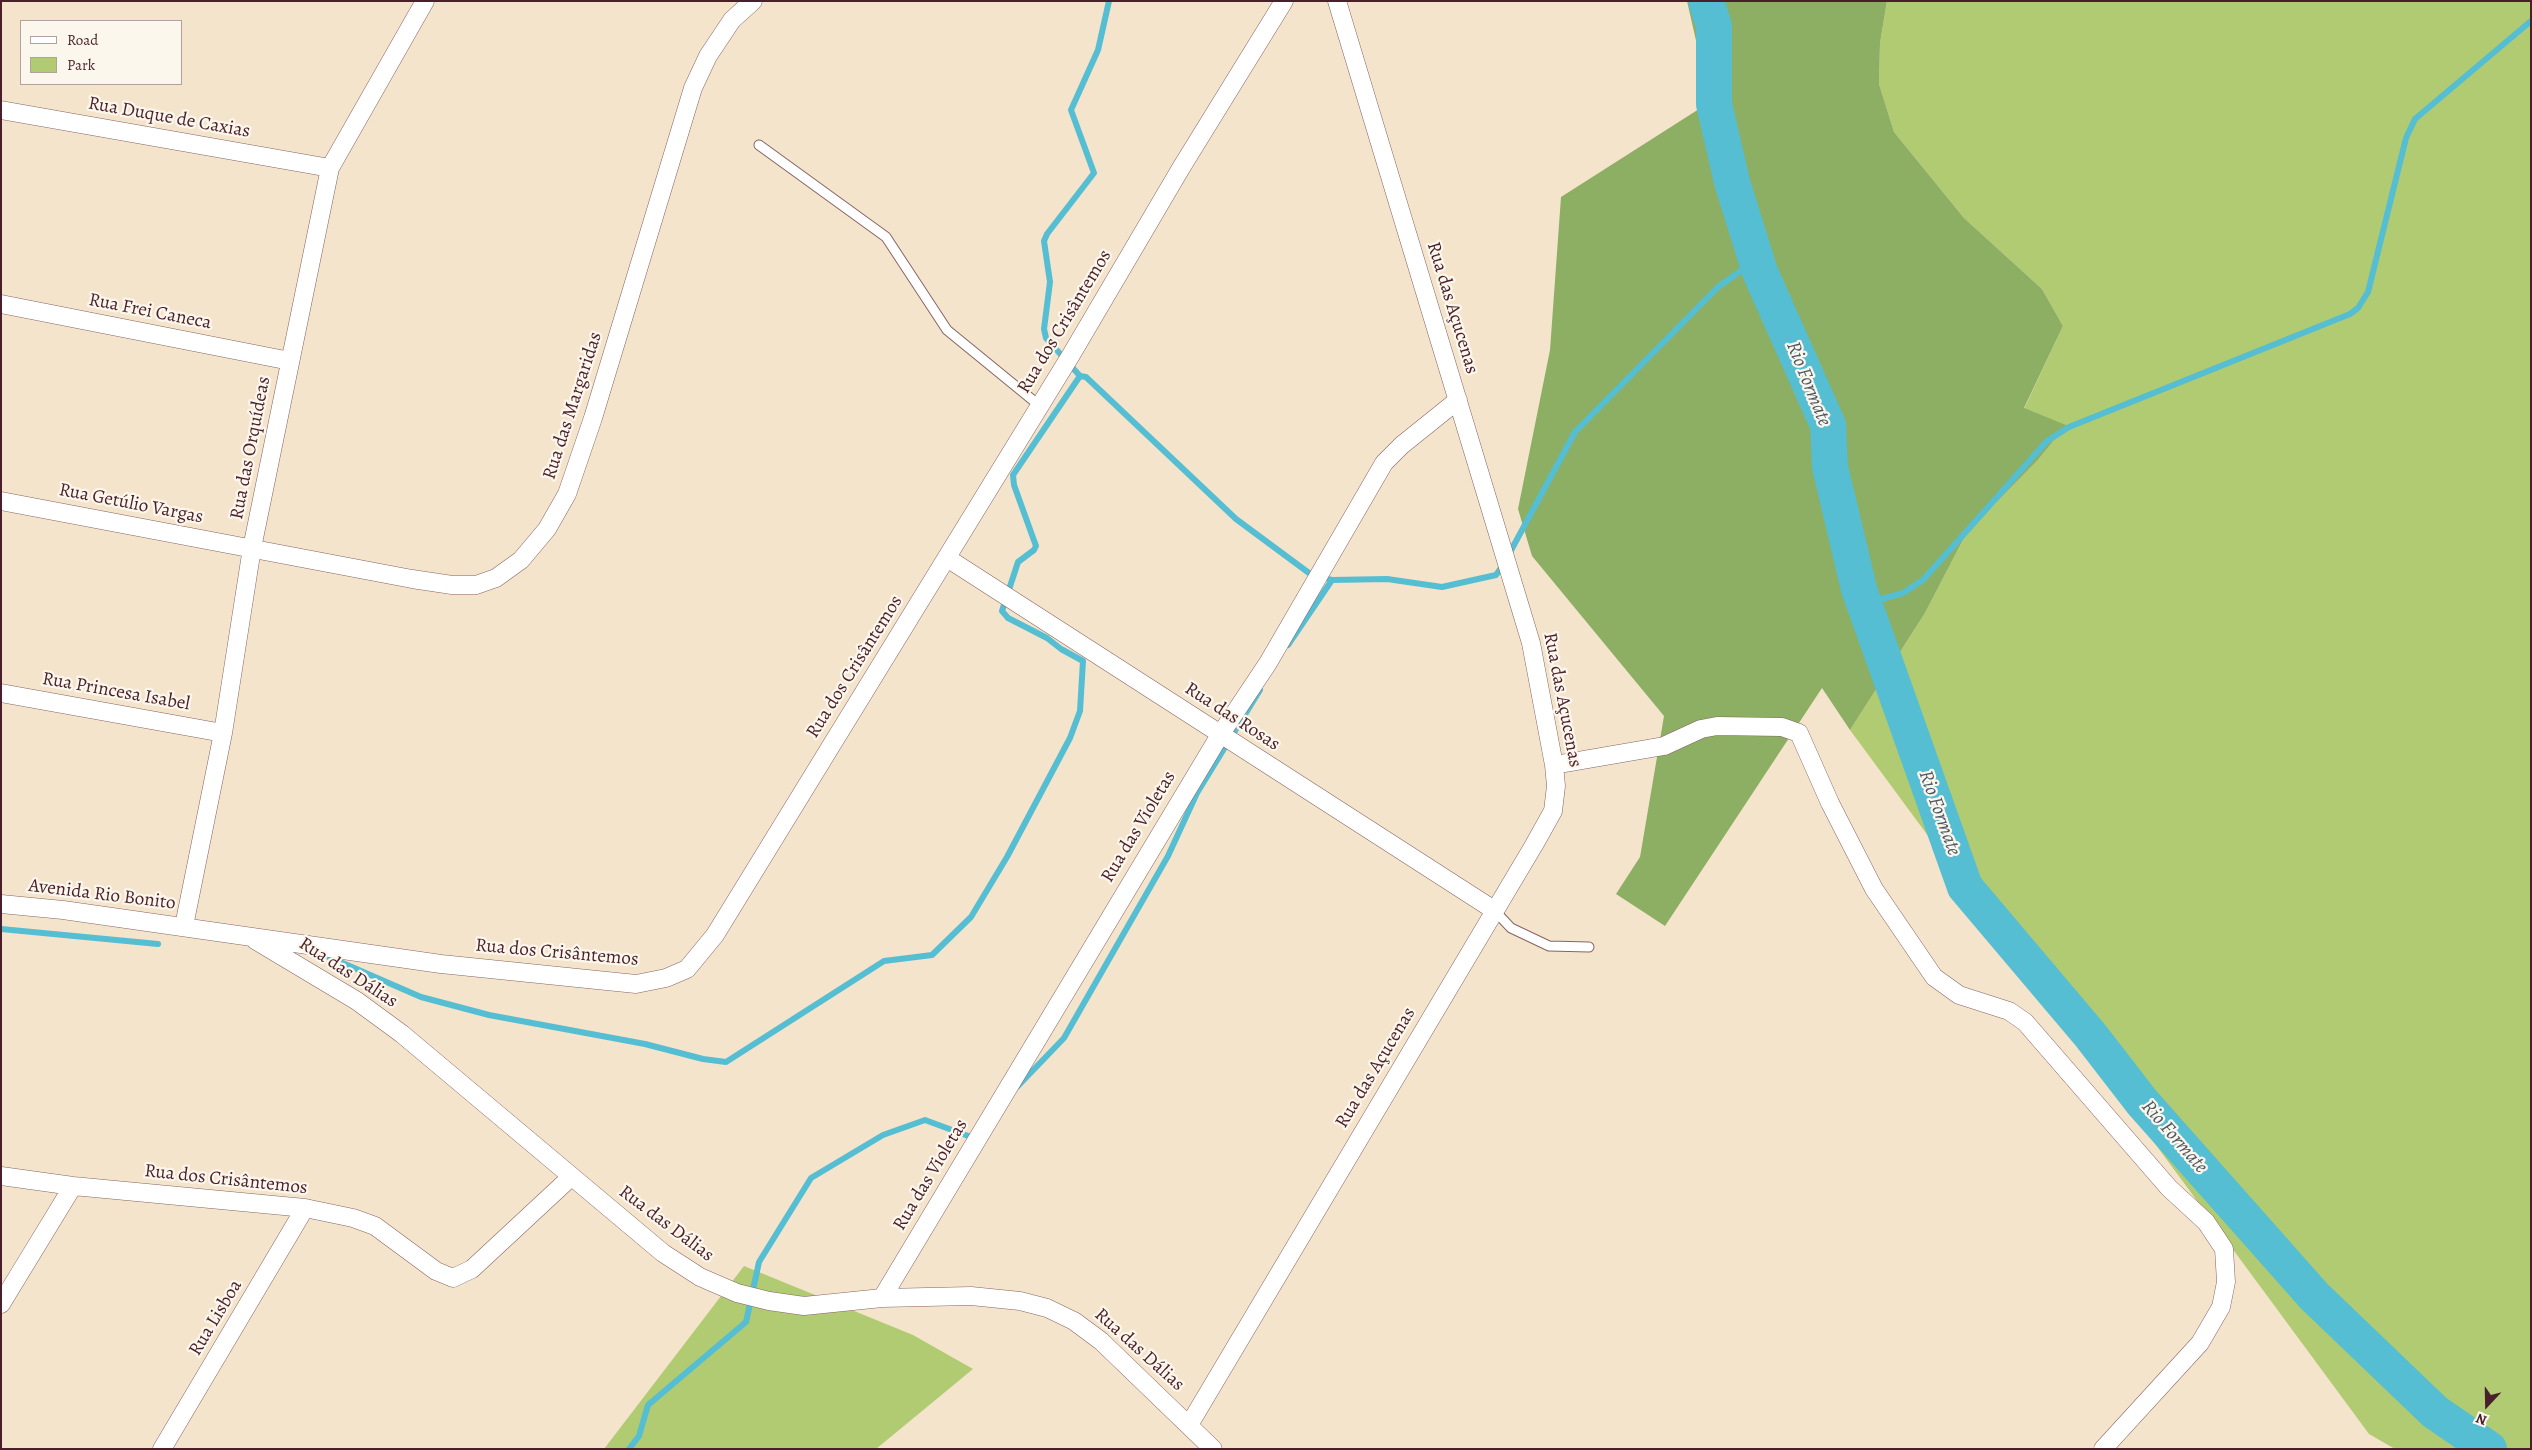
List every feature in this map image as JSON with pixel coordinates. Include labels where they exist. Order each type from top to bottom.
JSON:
[{"type":"street","name":"Rua das Orquídeas","points":[[190,927],[224,733],[252,548],[330,168],[425,1]]},
{"type":"street","name":"Rua das Margaridas","points":[[252,548],[452,585],[476,584],[496,578],[521,560],[547,529],[567,494],[593,418],[693,88],[708,56],[732,20],[752,1]]},
{"type":"street","name":"Rua dos Crisântemos","points":[[190,927],[441,964],[636,984],[666,978],[687,969],[715,935],[1040,406],[1181,168],[1284,1]]},
{"type":"street","name":"Rua das Açucenas","points":[[1189,1425],[1553,811],[1556,786],[1554,765],[1531,643],[1337,1]]},
{"type":"street","name":"Rua Duque de Caxias","points":[[1,110],[330,168]]},
{"type":"street","name":"Rua Frei Caneca","points":[[1,304],[290,361]]},
{"type":"street","name":"Rua das Violetas","points":[[882,1298],[1220,735],[1268,663],[1384,463],[1402,445],[1458,400]]},
{"type":"street","name":"Rua Getúlio Vargas","points":[[1,501],[252,548]]},
{"type":"street","name":"Rua das Rosas","points":[[946,558],[1494,910]]},
{"type":"street","name":"Rua Princesa Isabel","points":[[1,693],[224,733]]},
{"type":"street","points":[[1554,765],[1664,746],[1701,729],[1717,726],[1782,727],[1799,733],[1806,745],[1830,803],[1874,889],[1934,977],[1959,995],[2009,1011],[2025,1022],[2169,1188],[2206,1222],[2224,1249],[2226,1282],[2221,1306],[2200,1343],[2103,1449]]},
{"type":"street","name":"Avenida Rio Bonito","points":[[1,904],[63,910],[190,927]]},
{"type":"street","name":"Rua das Dálias","points":[[246,934],[357,1001],[402,1034],[663,1253],[700,1278],[737,1293],[769,1301],[804,1306],[882,1298],[971,1296],[1020,1302],[1047,1308],[1074,1321],[1101,1341],[1213,1449]]},
{"type":"street","name":"Rua dos Crisântemos","points":[[1,1176],[73,1186],[305,1208],[353,1218],[375,1226],[436,1271],[453,1278],[472,1269],[571,1177]]},
{"type":"street","points":[[1,1304],[73,1186]]},
{"type":"street","name":"Rua Lisboa","points":[[162,1449],[305,1208]]},
{"type":"lane","points":[[759,145],[886,237],[948,330],[1040,406]]},
{"type":"lane","points":[[1494,910],[1511,928],[1549,946],[1589,946]]},
{"type":"green space","points":[[1687,1],[1887,1],[1880,43],[1879,84],[1894,132],[1964,218],[2042,289],[2063,326],[2024,408],[2066,425],[2037,461],[1967,532],[1925,613],[1850,730],[1822,688],[1665,926],[1616,894],[1640,857],[1664,716],[1532,556],[1518,509],[1550,350],[1561,197],[1710,102]]},
{"type":"green space","points":[[1887,1],[2531,1],[2531,1449],[2395,1449],[2369,1434],[1850,730],[1925,613],[1967,532],[2037,461],[2065,425],[2024,409],[2063,326],[2042,289],[1964,218],[1894,132],[1879,84],[1880,43]]},
{"type":"green space","points":[[744,1266],[913,1335],[973,1369],[876,1449],[604,1449]]},
{"type":"waterway","points":[[1109,1],[1098,50],[1071,110],[1094,173],[1047,234],[1044,241],[1050,282],[1044,329],[1046,338],[1080,376],[1086,377],[1236,519],[1309,573],[1332,580],[1387,579],[1442,587],[1496,575],[1503,565]]},
{"type":"waterway","name":"Rio Formate","points":[[1706,1],[1714,26],[1714,104],[1732,182],[1760,272],[1828,425],[1830,467],[1859,589],[1965,887],[2091,1036],[2142,1102],[2314,1296],[2435,1412],[2489,1449]]},
{"type":"waterway","points":[[1864,604],[1903,593],[1923,580],[2047,441],[2069,427],[2350,314],[2358,308],[2368,292],[2406,138],[2415,119],[2531,21]]},
{"type":"waterway","points":[[1508,556],[1575,432],[1718,287],[1756,260]]},
{"type":"waterway","points":[[322,954],[421,997],[489,1015],[645,1044],[703,1059],[726,1062],[884,961],[932,955],[971,917],[1007,857],[1070,738],[1080,711],[1083,661],[1061,649],[1047,638],[1008,618],[1002,611],[1018,562],[1034,550],[1036,546],[1014,485],[1013,475],[1080,376]]},
{"type":"waterway","points":[[1288,645],[1332,580]]},
{"type":"waterway","points":[[1017,1087],[1064,1038],[1168,856],[1197,793],[1260,690]]},
{"type":"waterway","points":[[1,929],[158,944]]},
{"type":"waterway","points":[[629,1449],[639,1436],[648,1405],[746,1322],[759,1262],[811,1178],[883,1135],[925,1120],[971,1137],[975,1133]]}]
